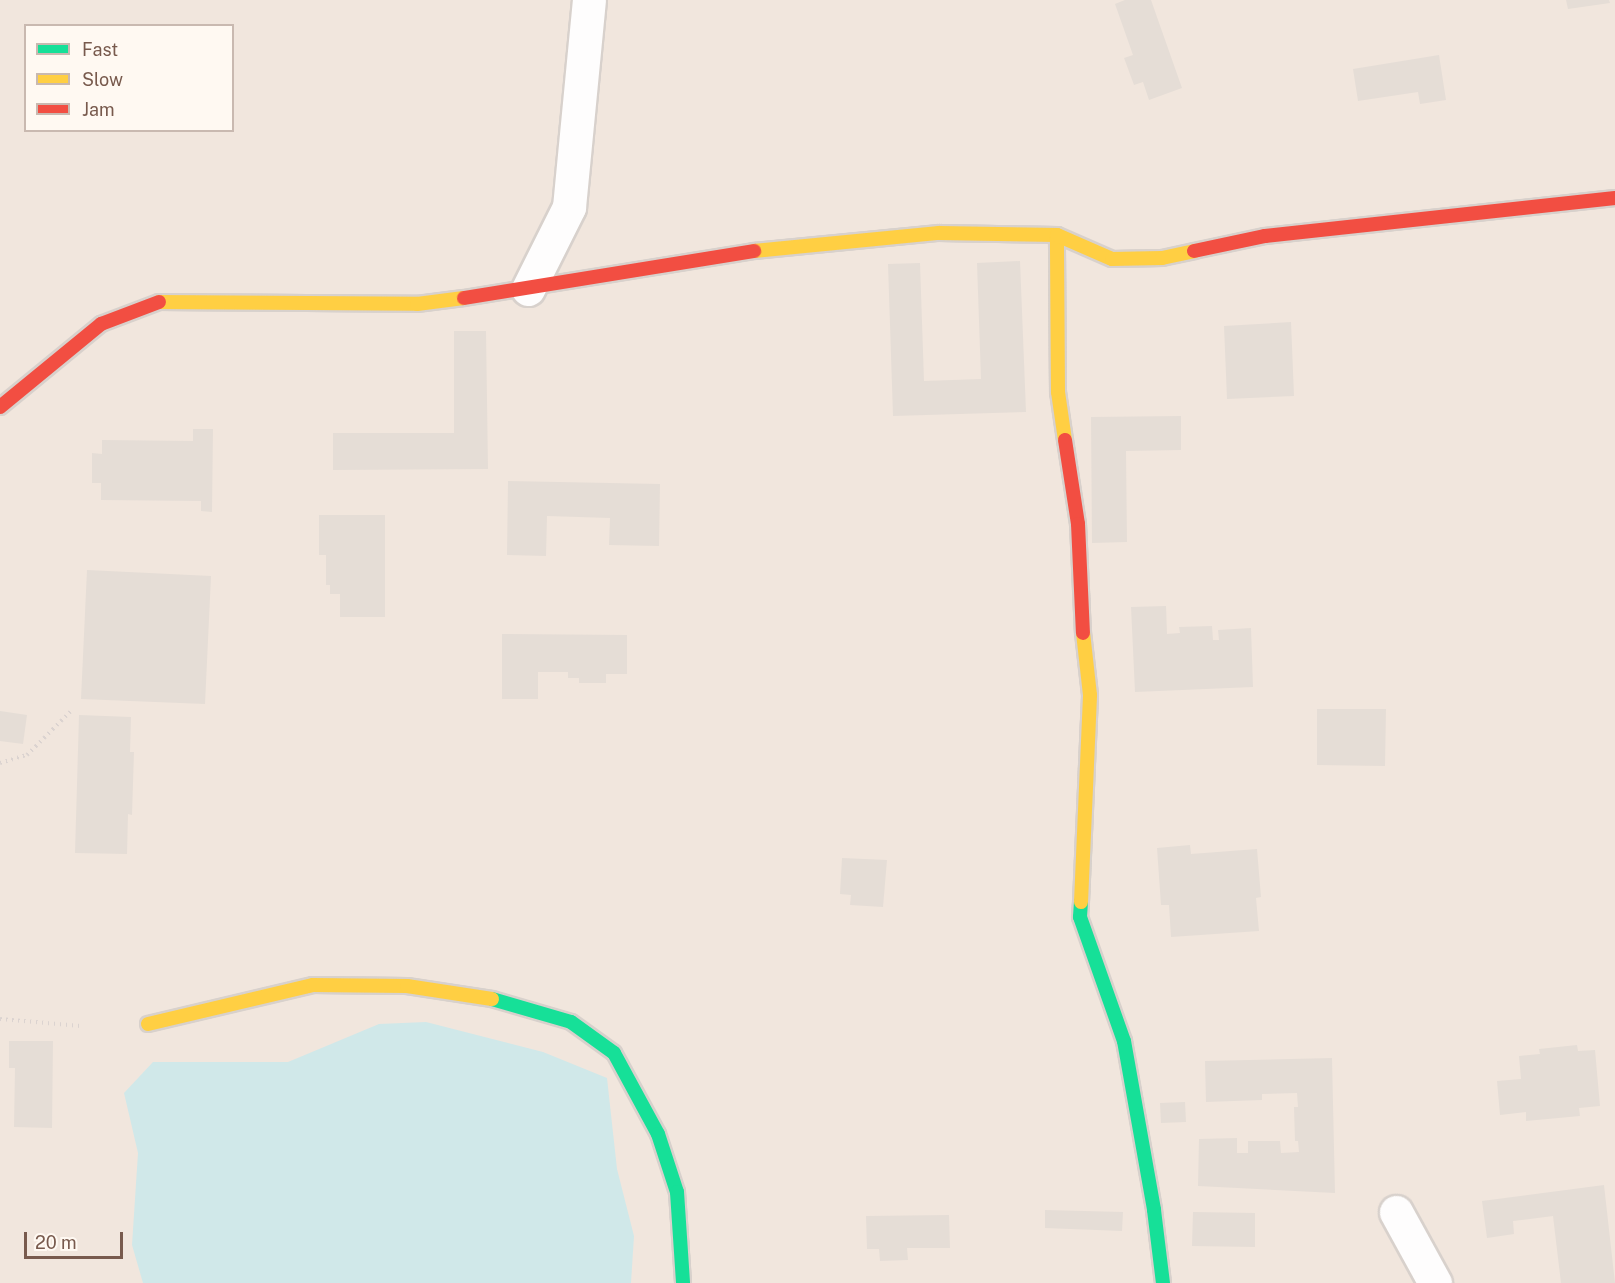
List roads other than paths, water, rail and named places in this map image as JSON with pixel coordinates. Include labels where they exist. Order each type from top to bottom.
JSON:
[{"type":"street","points":[[528,289],[569,207],[589,0]]},
{"type":"street","points":[[0,407],[101,324],[163,301],[417,304],[528,289],[727,254],[939,233],[1057,235],[1112,259],[1162,258],[1265,236],[1450,214],[1615,198]]},
{"type":"street","points":[[1057,235],[1058,392],[1078,524],[1080,607],[1090,694],[1080,916],[1124,1041],[1154,1210],[1163,1283]]},
{"type":"street","points":[[148,1024],[313,985],[407,986],[441,990],[486,997],[571,1022],[614,1053],[658,1134],[677,1192],[683,1283]]},
{"type":"street","points":[[1396,1212],[1434,1283]]},
{"type":"water","points":[[426,1022],[543,1052],[607,1078],[617,1169],[634,1236],[631,1283],[143,1283],[132,1245],[138,1153],[124,1093],[153,1062],[288,1062],[379,1024]]}]
